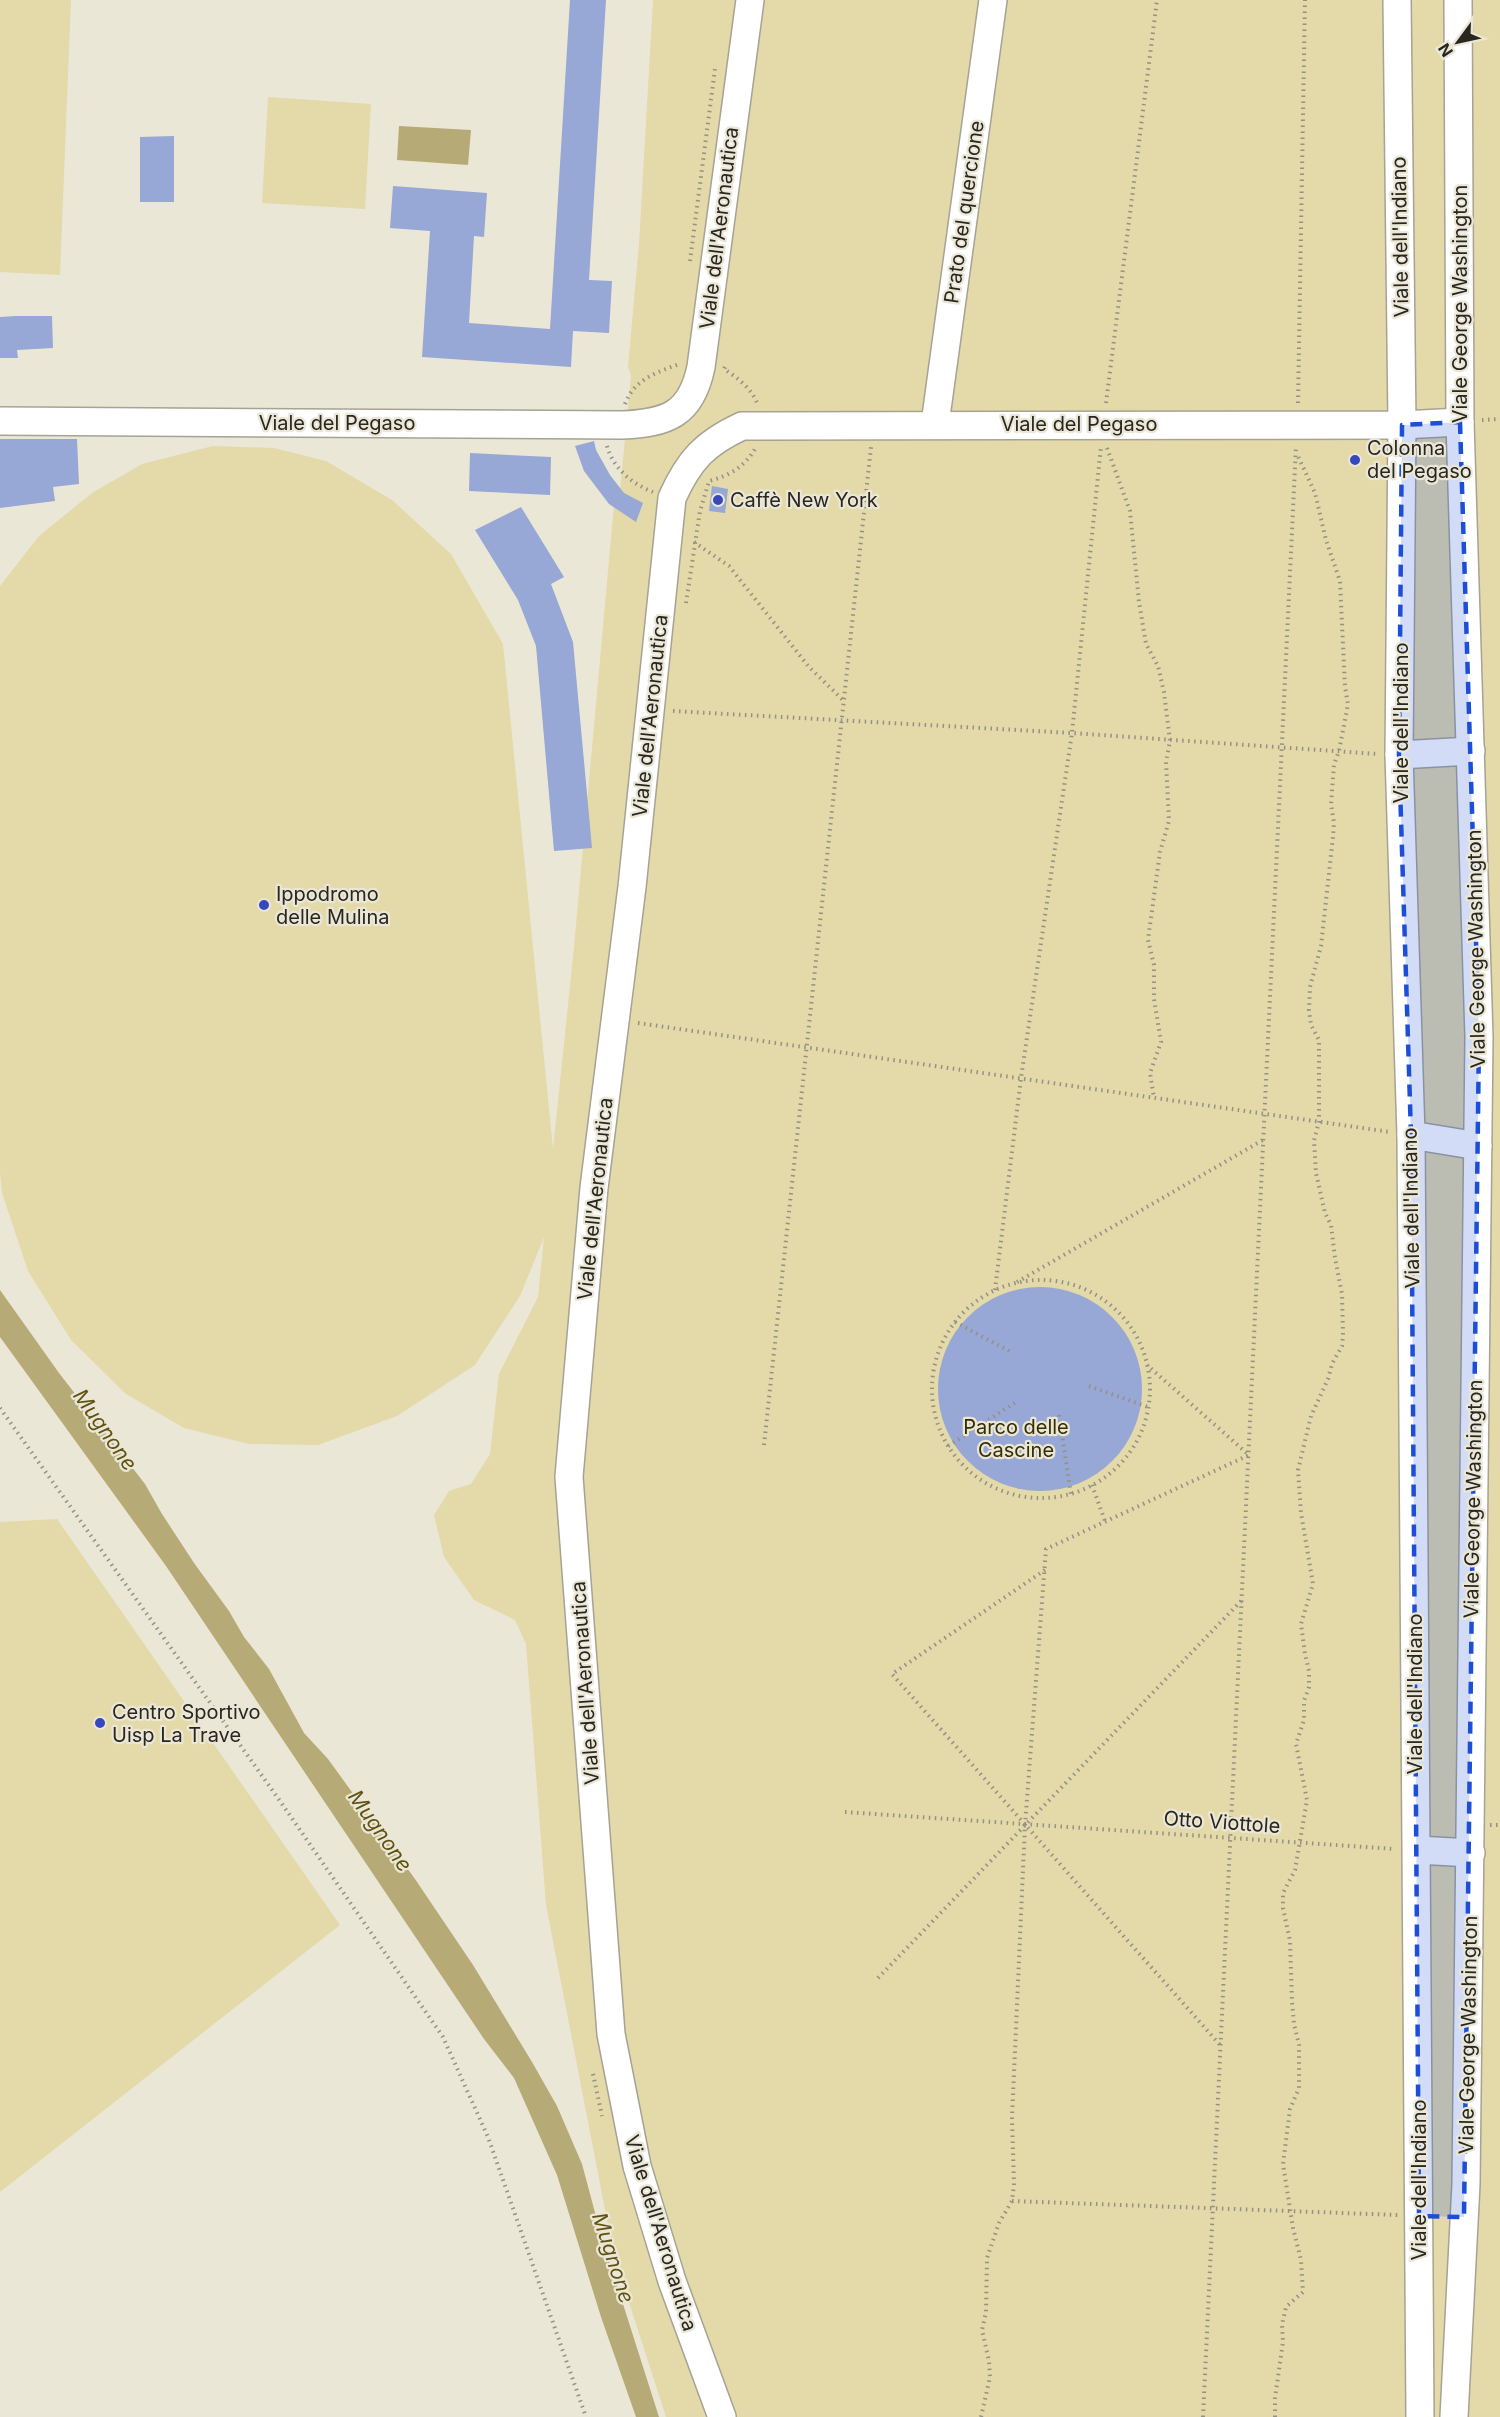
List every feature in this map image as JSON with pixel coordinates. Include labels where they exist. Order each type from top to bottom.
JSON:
[{"type":"street","name":"Viale dell'Aeronautica","points":[[673,415],[690,398],[698,381],[701,367],[750,0]]},
{"type":"street","name":"Prato del quercione","points":[[935,424],[993,0]]},
{"type":"street","name":"Viale dell'Indiano","points":[[1397,0],[1402,425],[1399,755],[1410,1135],[1420,2417]]},
{"type":"street","name":"Viale George Washington","points":[[1454,2417],[1464,2217],[1471,1853],[1479,1037],[1472,751],[1460,422],[1458,0]]},
{"type":"street","name":"Viale del Pegaso","points":[[0,421],[613,425],[659,422],[673,415]]},
{"type":"street","points":[[673,415],[704,448]]},
{"type":"street","name":"Viale del Pegaso","points":[[704,448],[723,434],[742,426],[762,424],[1402,425],[1460,422]]},
{"type":"street","name":"Viale dell'Aeronautica","points":[[704,448],[693,459],[672,498],[632,887],[594,1188],[569,1477],[611,2034],[637,2166],[672,2281],[722,2417]]},
{"type":"street","points":[[1399,755],[1472,751]]},
{"type":"street","points":[[1410,1135],[1478,1146]]},
{"type":"street","points":[[1417,1850],[1471,1853]]},
{"type":"street","points":[[1419,2216],[1464,2217]]},
{"type":"path","points":[[1104,424],[1157,0]]},
{"type":"path","points":[[1203,2417],[1298,424],[1305,0]]},
{"type":"path","points":[[689,266],[717,58]]},
{"type":"path","points":[[657,494],[635,484],[617,466],[609,452],[613,425],[634,389],[645,378],[656,372],[679,365],[680,354]]},
{"type":"path","points":[[685,610],[694,543],[708,481],[727,475],[748,459],[760,438],[762,424],[753,394],[724,369],[726,358]]},
{"type":"path","points":[[764,1445],[873,424]]},
{"type":"path","points":[[995,1290],[1021,1078],[1072,733],[1102,436],[1130,511],[1146,644],[1158,666],[1164,692],[1170,741],[1166,762],[1169,820],[1160,852],[1148,940],[1154,965],[1154,999],[1161,1042],[1150,1072],[1154,1098]]},
{"type":"path","points":[[1275,2417],[1275,2398],[1283,2342],[1281,2325],[1286,2307],[1303,2292],[1301,2260],[1293,2228],[1283,2164],[1290,2109],[1299,2088],[1299,2045],[1294,2025],[1290,1941],[1282,1893],[1295,1870],[1307,1800],[1296,1744],[1304,1720],[1304,1701],[1309,1687],[1310,1671],[1301,1624],[1313,1584],[1301,1513],[1298,1470],[1311,1416],[1328,1379],[1332,1364],[1342,1346],[1344,1318],[1331,1225],[1325,1213],[1316,1173],[1314,1140],[1319,1122],[1319,1040],[1311,1025],[1309,1010],[1310,987],[1321,946],[1334,823],[1331,804],[1334,765],[1348,704],[1345,687],[1340,580],[1326,540],[1315,493],[1296,453]]},
{"type":"path","points":[[694,543],[729,566],[808,667],[844,701]]},
{"type":"path","points":[[670,722],[673,699]]},
{"type":"path","points":[[672,711],[1072,733],[1399,755]]},
{"type":"path","points":[[631,1022],[1410,1135]]},
{"type":"path","points":[[1014,1283],[1058,1282],[1082,1289],[1103,1300],[1123,1318],[1133,1332],[1147,1365],[1148,1407],[1144,1425],[1136,1443],[1123,1461],[1092,1485],[1071,1494],[1039,1498],[1000,1490],[981,1480],[966,1468],[948,1446],[937,1421],[932,1390],[937,1354],[955,1322],[969,1307],[995,1290],[1014,1283],[1263,1140]]},
{"type":"path","points":[[955,1322],[1011,1352]]},
{"type":"path","points":[[1147,1365],[1249,1455]]},
{"type":"path","points":[[1089,1386],[1148,1407]]},
{"type":"path","points":[[948,1446],[1016,1402]]},
{"type":"path","points":[[0,1408],[280,1802],[443,2037],[489,2137],[586,2417]]},
{"type":"path","points":[[1059,1415],[1071,1494]]},
{"type":"path","points":[[981,2417],[990,2377],[990,2361],[982,2330],[987,2312],[987,2258],[999,2223],[1012,2201],[1014,2185],[1012,2118],[1025,1825],[1046,1549],[1249,1455]]},
{"type":"path","points":[[1092,1485],[1105,1521]]},
{"type":"path","points":[[1045,1570],[892,1674],[1220,2046]]},
{"type":"path","points":[[878,1978],[1242,1600]]},
{"type":"path","name":"Otto Viottole","points":[[845,1812],[1417,1850]]},
{"type":"path","points":[[593,2069],[604,2125]]},
{"type":"path","points":[[1012,2201],[1419,2216]]},
{"type":"highlighted area","points":[[1460,422],[1479,1037],[1464,2217],[1419,2216],[1411,1135],[1399,755],[1402,425]]},
{"type":"green space","points":[[0,0],[71,0],[60,275],[0,272]]},
{"type":"green space","name":"Parco delle Cascine","points":[[653,0],[1500,0],[1500,2417],[666,2417],[614,2256],[546,1905],[526,1644],[515,1620],[474,1600],[444,1557],[434,1515],[449,1491],[471,1484],[490,1454],[499,1374],[538,1297],[544,1237],[520,1296],[475,1365],[397,1416],[318,1445],[249,1444],[184,1428],[126,1394],[71,1340],[28,1271],[2,1193],[0,1172],[0,586],[39,536],[92,493],[142,464],[213,446],[274,448],[326,461],[392,500],[451,554],[503,644],[553,1149],[574,947],[614,505],[619,502],[631,376],[628,367],[639,244]]},
{"type":"green space","points":[[268,97],[371,104],[365,209],[262,203]]},
{"type":"green space","name":"Centro Sportivo Uisp La Trave","points":[[57,1519],[340,1925],[0,2192],[0,1522]]},
{"type":"water","points":[[399,126],[471,130],[468,165],[397,160]]},
{"type":"water","name":"Mugnone","points":[[0,1290],[59,1373],[145,1484],[194,1563],[229,1611],[244,1637],[269,1669],[304,1733],[328,1759],[415,1879],[473,1965],[532,2062],[557,2106],[582,2164],[601,2235],[659,2417],[636,2417],[601,2317],[557,2175],[514,2078],[484,2039],[166,1566],[0,1337]]},
{"type":"building","points":[[570,0],[606,0],[589,280],[612,281],[609,333],[573,331],[571,367],[422,357],[430,231],[390,228],[393,186],[487,193],[484,237],[474,236],[469,323],[550,329]]},
{"type":"building","points":[[174,136],[174,202],[140,202],[140,137]]},
{"type":"building","points":[[52,316],[53,348],[17,350],[18,358],[0,358],[0,317]]},
{"type":"building","points":[[0,439],[77,439],[79,484],[53,487],[55,501],[0,508]]},
{"type":"building","points":[[594,441],[596,450],[610,475],[624,493],[643,503],[636,522],[609,504],[584,471],[575,446]]},
{"type":"building","points":[[470,453],[551,457],[550,495],[469,491]]},
{"type":"building","name":"Caffè New York","points":[[712,486],[728,489],[725,513],[709,511]]},
{"type":"building","points":[[521,507],[564,577],[551,584],[573,642],[592,848],[554,851],[536,646],[518,600],[475,530]]},
{"type":"building","points":[[1030,1287],[1050,1287],[1079,1294],[1105,1310],[1119,1324],[1135,1350],[1142,1389],[1135,1428],[1119,1454],[1105,1468],[1070,1487],[1050,1491],[1030,1491],[1001,1484],[975,1468],[961,1454],[942,1419],[938,1399],[938,1379],[945,1350],[961,1324],[975,1310],[1010,1291]]},
{"type":"place","name":"Colonna del Pegaso","points":[[1355,460]]},
{"type":"place","name":"Caffè New York","points":[[718,500]]},
{"type":"place","name":"Ippodromo delle Mulina","points":[[264,905]]},
{"type":"place","name":"Centro Sportivo Uisp La Trave","points":[[100,1723]]}]
